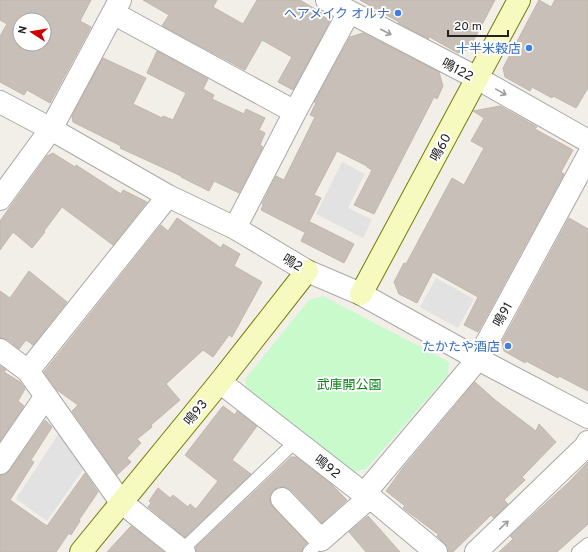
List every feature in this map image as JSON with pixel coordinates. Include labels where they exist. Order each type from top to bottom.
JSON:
[{"type":"street","name":"鳴122","points":[[327,0],[477,78],[588,141]]},
{"type":"street","name":"鳴60","points":[[361,294],[519,0]]},
{"type":"street","points":[[0,199],[51,129],[117,7],[295,112]]},
{"type":"street","points":[[235,228],[349,12]]},
{"type":"street","name":"鳴2","points":[[0,102],[51,129],[168,196],[235,228],[307,271],[361,294],[478,359],[588,417]]},
{"type":"street","name":"鳴91","points":[[315,546],[367,496],[478,359],[588,156]]},
{"type":"street","points":[[28,371],[168,196]]},
{"type":"street","name":"鳴93","points":[[81,552],[220,382],[307,271]]},
{"type":"street","points":[[0,350],[28,371],[121,502],[183,551]]},
{"type":"street","name":"鳴92","points":[[220,382],[367,496],[436,552]]},
{"type":"street","points":[[0,463],[46,396]]},
{"type":"street","points":[[476,552],[585,447],[588,442]]},
{"type":"street","points":[[282,499],[315,546]]},
{"type":"lane","points":[[183,551],[296,442]]},
{"type":"lane","points":[[578,552],[588,544]]},
{"type":"green space","name":"武庫開公園","points":[[323,296],[449,362],[448,375],[366,469],[354,472],[246,388],[245,379],[309,300]]},
{"type":"shaded area","points":[[342,162],[365,174],[348,208],[372,220],[363,238],[316,214]]},
{"type":"shaded area","points":[[436,278],[474,299],[458,328],[420,307]]},
{"type":"shaded area","points":[[61,430],[85,467],[47,521],[16,499]]},
{"type":"building","points":[[0,0],[91,0],[80,21],[91,27],[50,103],[27,90],[24,95],[0,82],[0,36],[7,24],[0,20]]},
{"type":"building","points":[[143,0],[217,0],[213,7],[243,24],[257,0],[300,0],[325,15],[324,17],[330,21],[293,90],[278,82],[292,57],[262,40],[245,70],[162,26],[169,15]]},
{"type":"building","points":[[360,0],[495,0],[469,49],[458,53],[428,36],[429,39],[398,23],[399,22]]},
{"type":"building","points":[[539,0],[551,7],[555,0],[588,0],[588,88],[576,108],[553,96],[552,98],[532,87],[530,91],[505,77],[503,68]]},
{"type":"building","points":[[363,33],[439,72],[443,86],[437,99],[434,97],[374,214],[354,205],[372,170],[337,151],[314,195],[321,198],[304,232],[261,210],[262,204],[276,176],[284,180],[315,117],[310,115],[316,103],[314,102],[350,37]]},
{"type":"building","points":[[157,51],[208,79],[203,89],[214,95],[212,99],[244,114],[246,109],[265,118],[259,130],[265,133],[260,145],[263,147],[239,193],[214,181],[209,191],[181,176],[120,148],[121,146],[73,122],[72,116],[103,58],[146,78],[133,104],[162,118],[163,116],[173,120],[186,93],[147,73]]},
{"type":"building","points":[[500,106],[537,127],[535,129],[573,150],[561,172],[564,174],[478,332],[464,325],[478,297],[433,272],[417,303],[399,294],[394,282],[404,263],[406,264],[452,178],[464,185],[484,148],[471,141],[484,118],[473,111]]},
{"type":"building","points":[[53,153],[75,167],[76,165],[121,194],[123,190],[147,202],[113,245],[62,207],[32,248],[13,232],[0,250],[0,221],[47,156]]},
{"type":"building","points":[[177,218],[221,248],[223,244],[240,254],[234,266],[262,282],[232,337],[229,335],[213,357],[203,350],[166,384],[180,400],[137,439],[141,443],[127,458],[131,462],[117,475],[72,411],[78,405],[57,390],[44,372],[161,225],[168,231]]},
{"type":"building","points":[[569,218],[588,229],[588,391],[559,376],[558,378],[526,361],[525,363],[504,351],[502,342]]},
{"type":"building","points":[[310,222],[354,244],[344,263],[301,241]]},
{"type":"building","points":[[29,271],[67,302],[33,345],[26,340],[19,349],[8,340],[0,338],[0,291],[10,298]]},
{"type":"building","points":[[0,366],[6,370],[4,372],[20,382],[25,389],[18,401],[24,406],[0,441]]},
{"type":"building","points":[[475,382],[495,400],[536,431],[539,424],[556,442],[522,477],[525,480],[504,500],[508,504],[494,518],[491,515],[453,552],[448,552],[448,547],[437,536],[439,535],[403,508],[405,506],[386,491],[403,468]]},
{"type":"building","points":[[223,406],[235,415],[237,411],[257,426],[232,460],[251,474],[185,537],[148,507],[151,503],[149,501],[158,488],[170,498],[173,495],[188,507],[190,504],[196,509],[218,481],[185,455]]},
{"type":"building","points":[[45,420],[52,427],[31,460],[34,462],[10,500],[47,526],[85,473],[98,492],[79,520],[80,521],[71,535],[69,533],[56,552],[0,552],[0,475],[6,474],[10,470]]},
{"type":"building","points":[[291,457],[296,457],[331,484],[347,500],[322,523],[291,490],[285,487],[279,487],[273,490],[270,496],[270,502],[273,507],[307,543],[303,547],[302,552],[196,552],[196,547]]},
{"type":"building","points":[[588,462],[588,524],[557,552],[499,552],[513,539],[510,536],[568,483]]},
{"type":"building","points":[[368,516],[400,552],[366,552],[349,532]]},
{"type":"building","points":[[131,526],[164,552],[107,552]]},
{"type":"place","name":"ヘアメイク オルナ","points":[[398,13]]},
{"type":"place","name":"十半米穀店","points":[[529,48]]},
{"type":"place","name":"たかたや酒店","points":[[508,346]]}]
